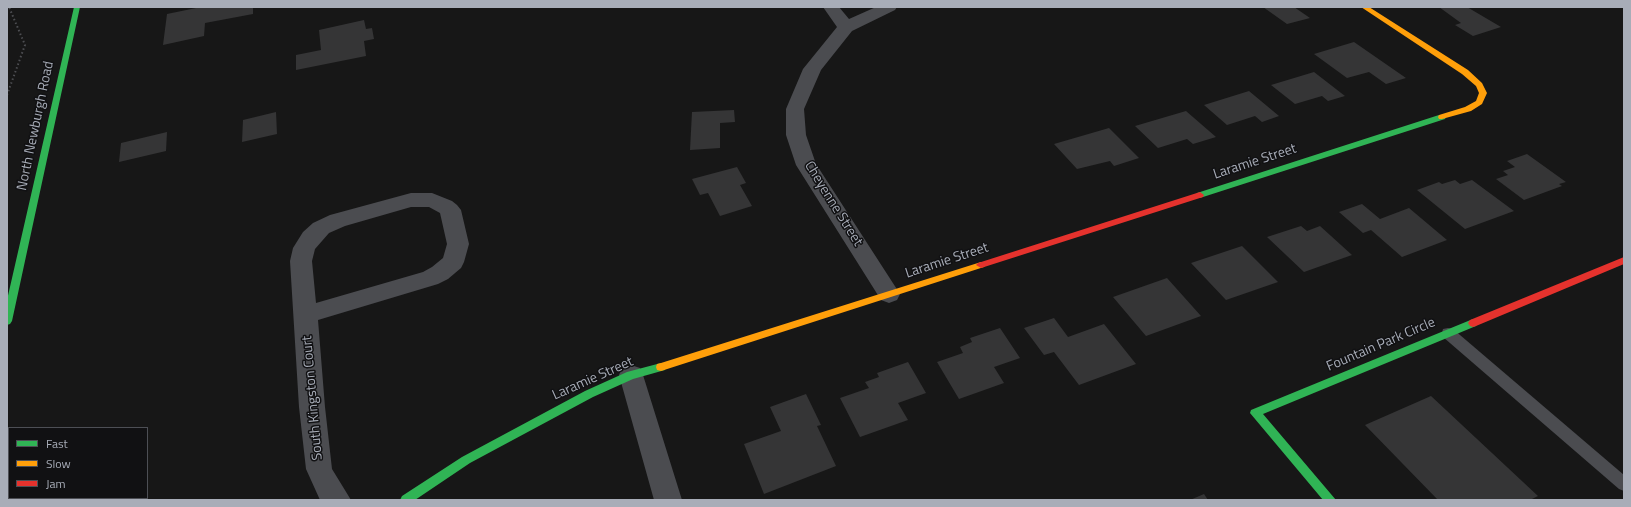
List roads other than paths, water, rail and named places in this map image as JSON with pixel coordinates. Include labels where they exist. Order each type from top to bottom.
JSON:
[{"type":"street","name":"North Newburgh Road","points":[[7,321],[77,7]]},
{"type":"street","points":[[831,7],[846,27],[889,7]]},
{"type":"street","name":"Laramie Street","points":[[406,500],[466,460],[589,394],[631,375],[684,360],[1468,109],[1479,102],[1483,93],[1479,85],[1465,72],[1364,7]]},
{"type":"street","name":"Cheyenne Street","points":[[846,27],[812,69],[795,109],[796,135],[806,165],[889,294]]},
{"type":"street","name":"South Kingston Court","points":[[306,315],[430,278],[440,273],[453,262],[458,244],[450,210],[446,206],[432,200],[411,200],[338,220],[321,228],[304,248],[301,261],[312,407],[319,469],[329,491],[337,500]]},
{"type":"street","name":"Fountain Park Circle","points":[[1330,500],[1255,413],[1624,260]]},
{"type":"street","points":[[631,375],[668,500]]},
{"type":"lane","points":[[1448,333],[1624,484]]}]
